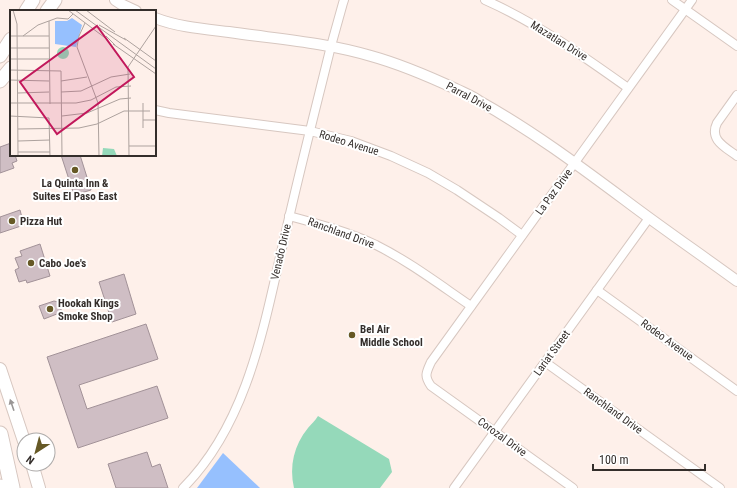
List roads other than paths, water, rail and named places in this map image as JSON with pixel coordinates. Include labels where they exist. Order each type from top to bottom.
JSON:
[{"type":"highway","points":[[0,434],[12,488]]},
{"type":"main road","points":[[27,10],[33,0]]},
{"type":"main road","points":[[48,10],[55,0]]},
{"type":"main road","points":[[0,56],[10,42]]},
{"type":"main road","points":[[0,81],[10,69]]},
{"type":"main road","points":[[0,369],[21,432]]},
{"type":"main road","points":[[34,472],[39,488]]},
{"type":"street","points":[[115,0],[134,10]]},
{"type":"street","name":"Venado Drive","points":[[183,488],[204,465],[215,449],[235,412],[250,373],[263,326],[331,46],[344,0]]},
{"type":"street","name":"Mazatlan Drive","points":[[485,0],[526,20],[564,43],[628,88]]},
{"type":"street","points":[[672,0],[737,46]]},
{"type":"street","name":"La Paz Drive","points":[[431,386],[426,378],[432,362],[692,0]]},
{"type":"street","name":"Parral Drive","points":[[156,18],[200,29],[287,39],[331,46],[407,67],[441,82],[479,100],[520,126],[575,163],[737,281]]},
{"type":"street","points":[[737,95],[714,128],[716,138],[737,156]]},
{"type":"street","name":"Rodeo Avenue","points":[[156,110],[310,131],[351,141],[391,156],[428,173],[457,190],[522,235]]},
{"type":"street","name":"Ranchland Drive","points":[[289,216],[352,235],[376,245],[421,271],[471,306]]},
{"type":"street","name":"Lariat Street","points":[[454,488],[649,218]]},
{"type":"street","name":"Rodeo Avenue","points":[[597,290],[737,391]]},
{"type":"street","name":"Ranchland Drive","points":[[544,362],[720,488]]},
{"type":"street","name":"Corozal Drive","points":[[431,386],[573,488]]},
{"type":"water","points":[[223,453],[260,488],[197,488]]},
{"type":"place","name":"La Quinta Inn & Suites El Paso East","points":[[75,170]]},
{"type":"place","name":"Pizza Hut","points":[[12,221]]},
{"type":"place","name":"Cabo Joe's","points":[[31,263]]},
{"type":"place","name":"Hookah Kings Smoke Shop","points":[[50,309]]},
{"type":"place","name":"Bel Air Middle School","points":[[352,335]]}]
